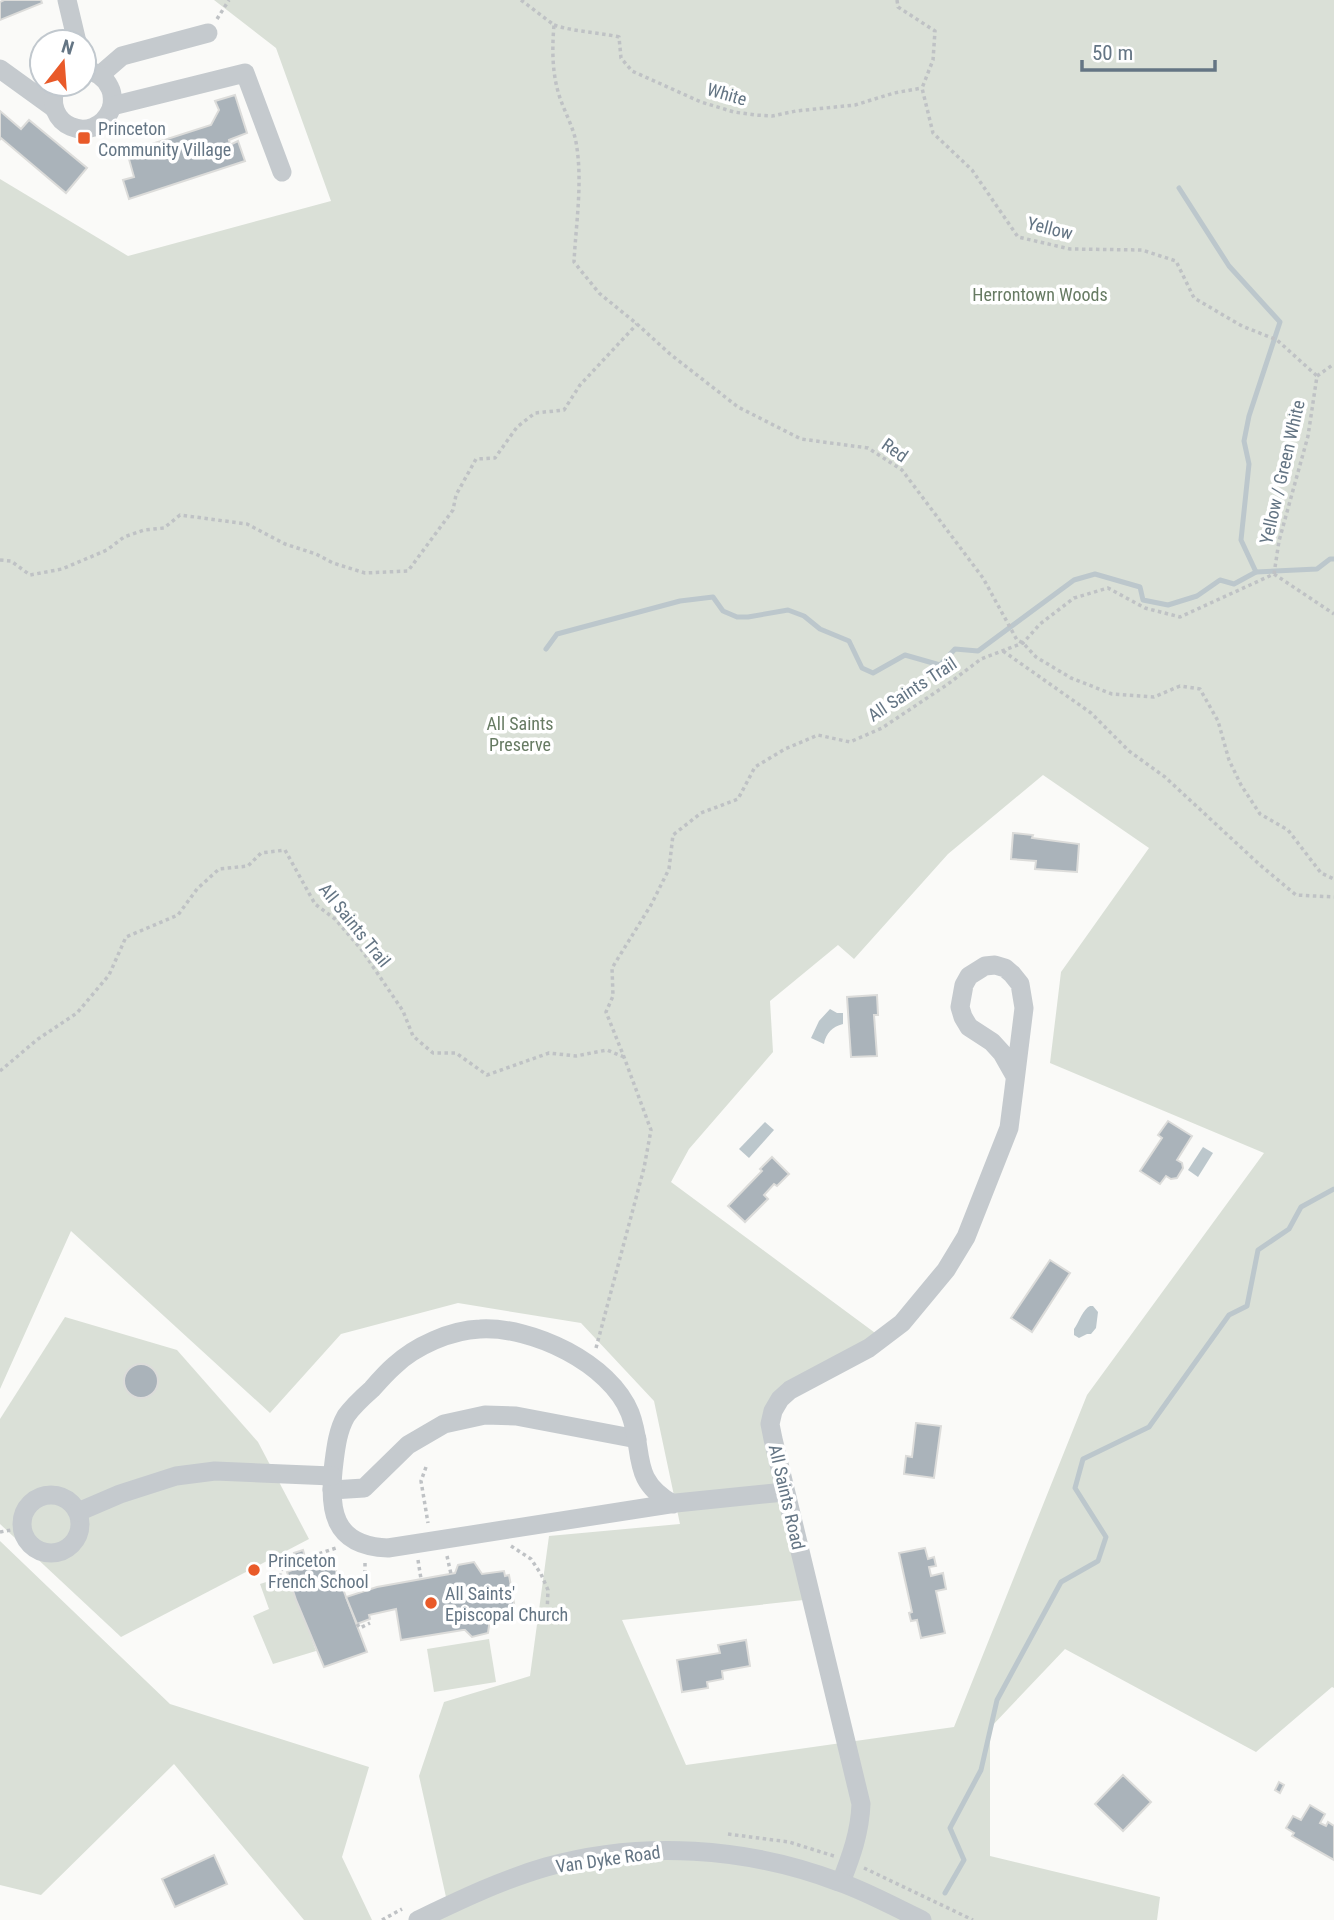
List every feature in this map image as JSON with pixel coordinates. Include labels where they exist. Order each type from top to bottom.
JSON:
[{"type":"street","points":[[67,0],[74,28]]},
{"type":"street","points":[[98,69],[122,56],[208,33]]},
{"type":"street","points":[[0,69],[54,108]]},
{"type":"street","points":[[112,106],[245,73],[282,172]]},
{"type":"street","points":[[53,98],[57,116],[68,126],[90,129],[100,125],[112,106],[110,88],[98,77]]},
{"type":"street","name":"All Saints Road","points":[[841,1882],[854,1847],[861,1804],[784,1492],[771,1424],[773,1411],[780,1399],[790,1390],[869,1348],[902,1324],[946,1270],[966,1237],[1009,1128],[1016,1076],[1024,1008],[1020,984],[1012,974],[995,965],[985,966],[969,976],[964,985],[960,1007],[969,1027],[992,1042],[1016,1076]]},
{"type":"street","points":[[673,1504],[653,1489],[642,1472],[629,1410],[608,1382],[592,1367],[559,1346],[521,1333],[480,1329],[443,1338],[410,1354],[395,1365],[355,1405],[340,1431],[332,1483],[334,1511],[342,1530],[359,1543],[388,1548],[673,1504],[784,1492]]},
{"type":"street","points":[[78,1513],[120,1493],[176,1476],[215,1471],[364,1488],[408,1445],[444,1424],[485,1415],[516,1416],[637,1439]]},
{"type":"street","points":[[57,1495],[73,1504],[78,1513],[79,1532],[75,1540],[59,1552],[40,1550],[25,1538],[22,1519],[25,1510],[38,1497],[57,1495]]},
{"type":"street","name":"Van Dyke Road","points":[[418,1920],[508,1880],[547,1867],[587,1858],[677,1850],[766,1860],[799,1868],[841,1882],[922,1920]]},
{"type":"path","points":[[521,0],[554,25]]},
{"type":"path","points":[[897,0],[898,6],[935,31],[933,60],[922,88]]},
{"type":"path","name":"White","points":[[554,25],[574,32],[597,32],[619,37],[621,58],[632,71],[701,102],[755,116],[855,105],[922,88]]},
{"type":"path","name":"Red","points":[[554,25],[551,56],[558,93],[575,140],[578,163],[574,262],[599,293],[670,354],[738,407],[801,439],[868,448],[902,470],[982,578],[1017,640],[1036,657],[1071,678],[1112,694],[1154,696],[1180,687],[1200,688],[1218,721],[1229,760],[1260,814],[1288,830],[1321,873],[1334,879]]},
{"type":"path","name":"Yellow","points":[[922,88],[933,133],[971,170],[1018,237],[1070,249],[1142,250],[1176,261],[1194,298],[1242,326],[1277,340],[1318,376]]},
{"type":"path","points":[[0,560],[11,561],[30,575],[62,569],[107,550],[124,537],[144,530],[164,528],[180,515],[247,524],[285,544],[365,573],[408,571],[453,510],[456,495],[476,459],[495,458],[517,427],[535,413],[564,410],[580,385],[637,324]]},
{"type":"path","points":[[1318,376],[1334,364]]},
{"type":"path","name":"Yellow / Green White","points":[[1275,574],[1279,541],[1308,436],[1318,376]]},
{"type":"path","points":[[1023,643],[1040,624],[1074,598],[1108,588],[1145,608],[1180,617],[1275,574],[1334,614]]},
{"type":"path","name":"All Saints Trail","points":[[592,1367],[645,1168],[651,1130],[606,1012],[613,996],[612,968],[651,905],[669,869],[673,835],[701,813],[738,799],[755,767],[785,749],[818,735],[850,742],[881,728],[981,659],[1023,643]]},
{"type":"path","points":[[1003,651],[1091,713],[1129,751],[1165,777],[1296,895],[1334,897]]},
{"type":"path","name":"All Saints Trail","points":[[0,1071],[38,1039],[77,1013],[109,975],[126,937],[178,915],[197,889],[219,869],[248,866],[261,853],[285,850],[315,904],[335,919],[361,949],[403,1011],[414,1035],[433,1053],[456,1053],[487,1075],[549,1054],[576,1056],[607,1050],[624,1056]]},
{"type":"path","points":[[426,1467],[421,1481],[429,1530]]},
{"type":"path","points":[[0,1532],[22,1528]]},
{"type":"path","points":[[507,1543],[531,1559],[541,1574],[548,1590],[547,1615]]},
{"type":"path","points":[[280,1577],[281,1570],[288,1564],[342,1547]]},
{"type":"path","points":[[446,1550],[451,1574]]},
{"type":"path","points":[[417,1554],[421,1579]]},
{"type":"path","points":[[367,1558],[365,1571],[369,1589]]},
{"type":"path","points":[[357,1624],[360,1628],[370,1623]]},
{"type":"path","points":[[874,1872],[973,1920]]},
{"type":"green space","points":[[214,0],[1334,0],[1334,1688],[1256,1752],[1065,1649],[990,1728],[990,1856],[1160,1897],[1157,1920],[424,1920],[448,1906],[419,1776],[444,1702],[530,1676],[549,1536],[680,1524],[654,1401],[581,1323],[458,1303],[341,1334],[270,1413],[71,1231],[0,1389],[0,179],[128,256],[331,201],[276,48]],"holes":[[[1043,775],[1149,848],[1061,972],[1050,1063],[1264,1153],[1087,1395],[954,1727],[686,1765],[622,1620],[813,1599],[775,1403],[886,1341],[671,1182],[689,1149],[773,1052],[770,1001],[838,945],[854,959],[948,854]]]},
{"type":"green space","points":[[65,1317],[177,1350],[258,1442],[309,1539],[121,1637],[0,1524],[0,1419]]},
{"type":"green space","points":[[0,1541],[170,1704],[369,1767],[342,1857],[372,1920],[304,1920],[174,1764],[41,1895],[0,1885]]},
{"type":"green space","points":[[288,1575],[316,1651],[273,1664],[253,1616],[269,1609],[260,1584]]},
{"type":"green space","points":[[489,1639],[496,1682],[434,1692],[427,1649]]},
{"type":"shaded area","points":[[830,1009],[843,1013],[843,1024],[830,1031],[824,1044],[811,1038],[819,1021]]},
{"type":"shaded area","points":[[765,1122],[774,1130],[749,1158],[739,1149]]},
{"type":"shaded area","points":[[1203,1147],[1213,1153],[1198,1177],[1188,1170]]},
{"type":"shaded area","points":[[1090,1306],[1098,1312],[1096,1328],[1091,1334],[1079,1338],[1074,1335],[1074,1329]]},
{"type":"building","points":[[41,0],[42,3],[0,20],[0,2]]},
{"type":"building","points":[[235,95],[247,133],[229,140],[230,145],[238,141],[245,161],[129,199],[123,180],[134,177],[127,152],[211,125],[219,110],[215,101]]},
{"type":"building","points":[[0,111],[21,129],[29,120],[87,168],[66,193],[1,138],[0,140]]},
{"type":"building","points":[[1013,833],[1079,844],[1077,872],[1035,869],[1036,861],[1011,859]]},
{"type":"building","points":[[877,995],[878,1015],[874,1015],[877,1056],[851,1057],[847,997]]},
{"type":"building","points":[[1168,1121],[1192,1136],[1177,1160],[1182,1163],[1183,1168],[1177,1178],[1166,1176],[1160,1184],[1140,1171],[1162,1138],[1158,1135]]},
{"type":"building","points":[[772,1157],[789,1174],[777,1186],[774,1184],[764,1195],[768,1199],[745,1222],[728,1206]]},
{"type":"building","points":[[1050,1260],[1070,1273],[1032,1332],[1011,1318]]},
{"type":"building","points":[[141,1364],[153,1369],[158,1381],[153,1393],[141,1398],[129,1393],[124,1381],[129,1369]]},
{"type":"building","points":[[916,1423],[941,1426],[934,1478],[904,1474],[906,1456],[912,1457]]},
{"type":"building","points":[[925,1548],[928,1559],[934,1557],[936,1566],[929,1567],[931,1576],[943,1573],[946,1589],[936,1591],[945,1633],[921,1638],[917,1620],[911,1621],[909,1613],[912,1612],[899,1553]]},
{"type":"building","points":[[303,1550],[305,1557],[296,1560],[294,1553]]},
{"type":"building","points":[[330,1555],[367,1652],[324,1667],[287,1572]]},
{"type":"building","name":"All Saints' Episcopal Church","points":[[474,1562],[482,1574],[504,1571],[505,1576],[509,1575],[515,1609],[511,1611],[512,1615],[490,1619],[488,1633],[472,1637],[463,1630],[401,1640],[396,1609],[369,1615],[370,1619],[357,1624],[346,1597],[377,1587],[455,1573],[458,1565]]},
{"type":"building","points":[[746,1640],[750,1666],[722,1671],[723,1679],[707,1682],[708,1688],[682,1692],[677,1660],[720,1653],[718,1645]]},
{"type":"building","points":[[1123,1775],[1151,1802],[1123,1831],[1095,1804]]},
{"type":"building","points":[[1279,1782],[1284,1785],[1280,1793],[1275,1790]]},
{"type":"building","points":[[1310,1805],[1325,1814],[1320,1823],[1326,1826],[1328,1822],[1334,1826],[1334,1860],[1292,1836],[1294,1833],[1286,1828],[1293,1816],[1301,1820]]},
{"type":"building","points":[[214,1855],[227,1884],[175,1907],[162,1879]]},
{"type":"waterway","points":[[1179,188],[1229,266],[1280,322],[1249,416],[1244,441],[1249,464],[1241,540],[1256,572]]},
{"type":"waterway","points":[[546,649],[557,634],[680,601],[713,597],[723,611],[737,617],[788,610],[804,616],[820,629],[849,641],[862,668],[873,673],[905,655],[940,665],[955,649],[978,651],[1074,580],[1095,574],[1140,587],[1143,600],[1168,605],[1197,596],[1220,580],[1234,584],[1256,572],[1317,569],[1334,559]]},
{"type":"waterway","points":[[945,1893],[964,1860],[950,1828],[981,1770],[997,1700],[1061,1582],[1098,1561],[1106,1537],[1075,1488],[1083,1459],[1149,1427],[1229,1315],[1247,1306],[1258,1250],[1289,1229],[1301,1207],[1334,1189]]},
{"type":"place","name":"Princeton Community Village","points":[[84,138]]},
{"type":"place","name":"Princeton French School","points":[[254,1570]]},
{"type":"place","name":"All Saints' Episcopal Church","points":[[431,1603]]},
{"type":"park label","name":"Herrontown Woods","points":[[1040,294]]},
{"type":"park label","name":"All Saints Preserve","points":[[520,733]]}]
